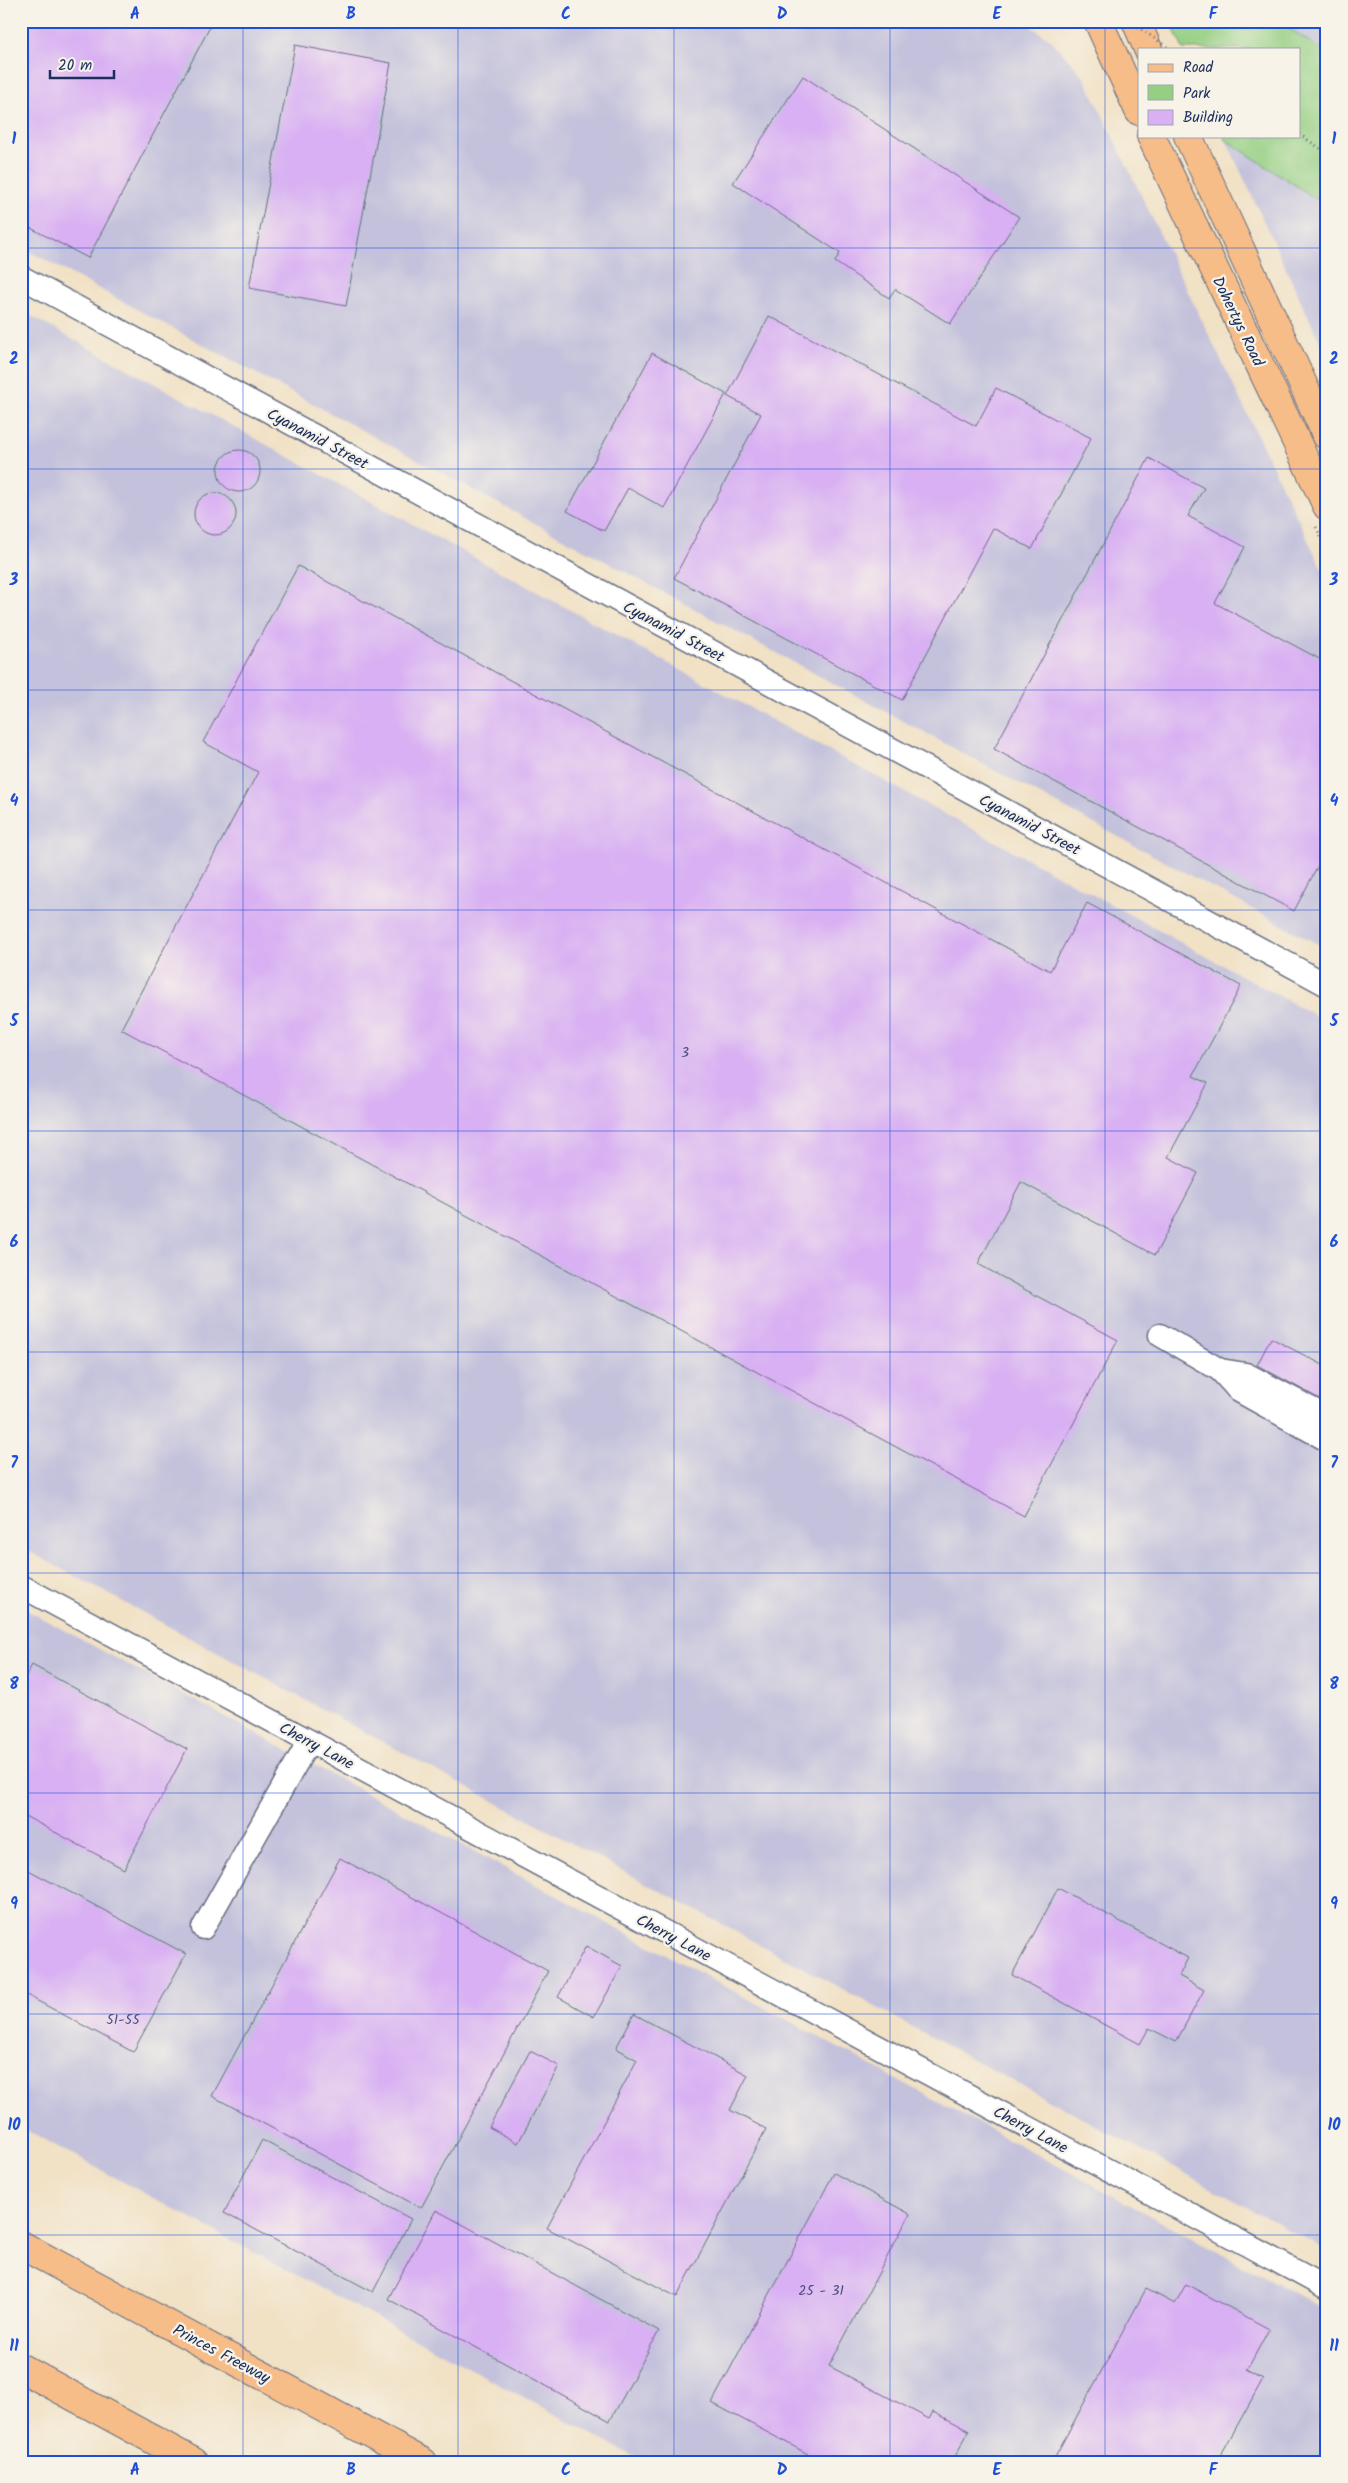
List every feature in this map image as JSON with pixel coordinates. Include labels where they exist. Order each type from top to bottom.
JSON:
[{"type":"main road","points":[[1098,21],[1138,109]]},
{"type":"main road","points":[[1136,21],[1148,48]]},
{"type":"main road","name":"Dohertys Road","points":[[1152,138],[1327,506]]},
{"type":"main road","name":"Dohertys Road","points":[[1189,138],[1327,436]]},
{"type":"main road","name":"Princes Freeway","points":[[21,2245],[423,2462]]},
{"type":"main road","points":[[21,2368],[194,2462]]},
{"type":"street","name":"Cyanamid Street","points":[[21,278],[1327,985]]},
{"type":"street","points":[[1160,1335],[1220,1370],[1239,1391],[1327,1440]]},
{"type":"street","points":[[1220,1370],[1246,1374],[1327,1417]]},
{"type":"street","name":"Cherry Lane","points":[[21,1586],[1327,2288]]},
{"type":"street","points":[[203,1928],[309,1741]]},
{"type":"path","points":[[1129,21],[1169,48]]},
{"type":"path","points":[[1300,135],[1327,152]]},
{"type":"shaded area","points":[[21,21],[1023,21],[1050,39],[1084,77],[1327,579],[1327,949],[21,247]]},
{"type":"shaded area","points":[[1278,21],[1327,21],[1327,53]]},
{"type":"shaded area","points":[[1226,140],[1327,206],[1327,357]]},
{"type":"shaded area","points":[[21,311],[1327,1022],[1327,2250],[21,1547]]},
{"type":"shaded area","points":[[21,1607],[1327,2311],[1327,2462],[644,2462],[21,2127]]},
{"type":"green space","points":[[1170,21],[1278,21],[1327,53],[1327,206],[1225,138],[1300,138],[1300,48],[1183,48]]},
{"type":"building","points":[[21,21],[213,21],[88,258],[21,223]]},
{"type":"building","points":[[295,45],[391,63],[346,306],[249,288]]},
{"type":"building","points":[[803,76],[1019,217],[950,324],[895,289],[889,298],[835,262],[840,253],[733,183]]},
{"type":"building","points":[[769,316],[976,426],[996,388],[1091,438],[1032,549],[993,528],[902,700],[674,578],[761,414],[727,396]]},
{"type":"building","points":[[652,353],[726,394],[664,508],[628,488],[604,531],[567,511]]},
{"type":"building","points":[[239,450],[254,456],[260,471],[254,486],[239,492],[224,486],[218,471],[224,456]]},
{"type":"building","points":[[1149,458],[1204,488],[1188,516],[1245,547],[1215,603],[1327,663],[1327,849],[1294,911],[994,749]]},
{"type":"building","points":[[215,493],[230,499],[236,514],[230,529],[215,535],[200,529],[194,514],[200,499]]},
{"type":"building","points":[[298,566],[1050,971],[1087,903],[1241,986],[1193,1076],[1208,1083],[1168,1157],[1198,1173],[1155,1255],[1021,1182],[978,1264],[1118,1340],[1024,1516],[121,1029],[258,772],[203,742]]},
{"type":"building","points":[[1271,1338],[1327,1367],[1327,1403],[1257,1365]]},
{"type":"building","points":[[32,1665],[187,1749],[124,1869],[21,1814],[21,1685]]},
{"type":"building","points":[[340,1858],[548,1971],[421,2208],[212,2096]]},
{"type":"building","points":[[21,1866],[186,1954],[133,2052],[21,1992]]},
{"type":"building","points":[[1058,1888],[1188,1958],[1179,1976],[1204,1990],[1176,2042],[1149,2028],[1140,2044],[1012,1975]]},
{"type":"building","points":[[586,1946],[622,1966],[594,2017],[558,1997]]},
{"type":"building","points":[[634,2014],[748,2075],[730,2110],[766,2129],[677,2297],[547,2228],[637,2060],[616,2048]]},
{"type":"building","points":[[530,2051],[559,2066],[518,2143],[489,2127]]},
{"type":"building","points":[[262,2140],[411,2219],[373,2292],[224,2213]]},
{"type":"building","points":[[834,2173],[910,2214],[829,2366],[929,2419],[933,2412],[969,2431],[952,2462],[823,2462],[712,2403]]},
{"type":"building","points":[[436,2210],[659,2331],[610,2421],[388,2299]]},
{"type":"building","points":[[1186,2284],[1269,2329],[1247,2370],[1263,2379],[1217,2462],[1052,2462],[1146,2289],[1175,2304]]}]
